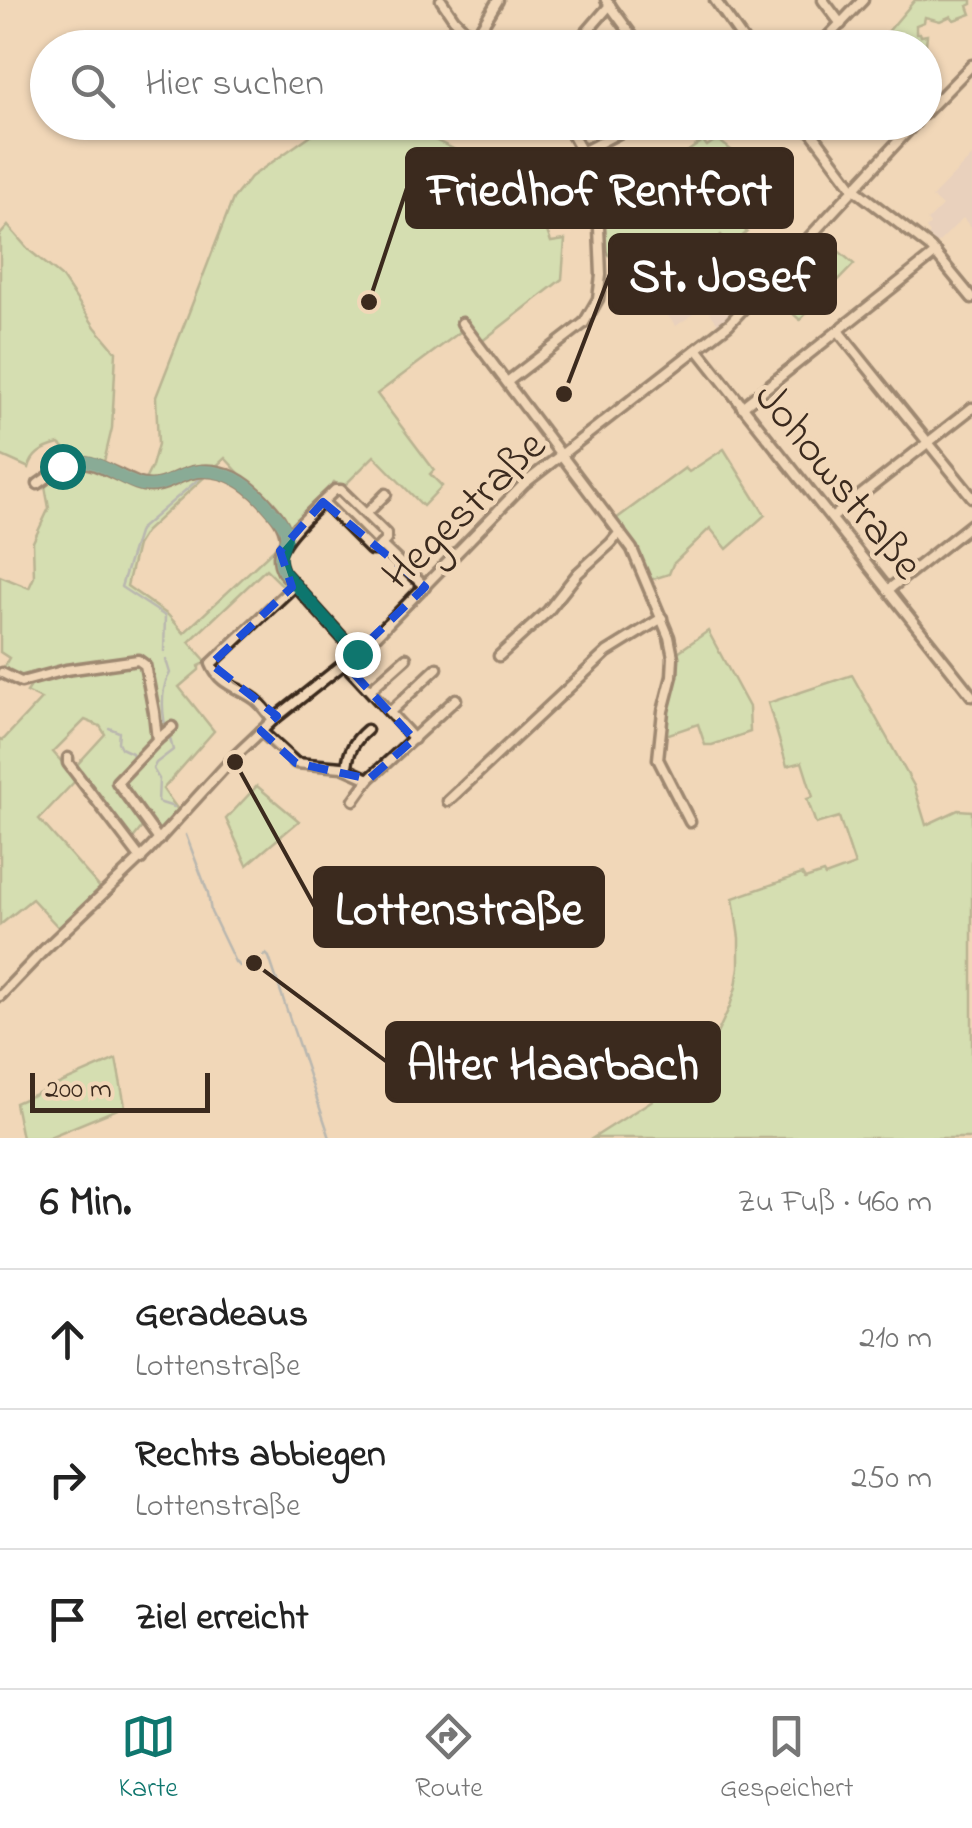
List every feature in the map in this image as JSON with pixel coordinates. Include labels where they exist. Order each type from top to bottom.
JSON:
[{"type":"street","points":[[441,0],[463,30]]},
{"type":"street","points":[[480,30],[498,0]]},
{"type":"street","points":[[714,0],[736,30]]},
{"type":"street","points":[[823,0],[841,24]]},
{"type":"street","points":[[835,30],[862,0]]},
{"type":"street","points":[[587,30],[608,3],[627,30]]},
{"type":"street","points":[[942,96],[972,65]]},
{"type":"street","points":[[506,382],[584,323],[598,300],[598,204],[575,140]]},
{"type":"street","points":[[503,183],[605,140]]},
{"type":"street","points":[[817,140],[854,189],[936,253],[972,298]]},
{"type":"street","name":"Hegestraße","points":[[0,996],[160,840],[236,755],[273,720],[357,654],[518,490],[729,324],[899,140]]},
{"type":"street","points":[[742,407],[936,253]]},
{"type":"street","points":[[462,324],[632,549],[670,638],[673,657],[658,759],[690,822]]},
{"type":"street","points":[[839,332],[972,497]]},
{"type":"street","name":"Johowstraße","points":[[698,350],[972,696]]},
{"type":"street","points":[[833,518],[972,408]]},
{"type":"street","points":[[38,484],[62,466],[80,460],[142,486],[164,485],[201,471],[228,475],[240,479],[268,506],[283,524],[286,542]]},
{"type":"street","points":[[322,502],[371,550],[386,540],[386,534],[341,490],[335,490],[322,502],[280,551],[284,572],[357,654]]},
{"type":"street","points":[[366,514],[386,494]]},
{"type":"street","points":[[888,590],[972,524]]},
{"type":"street","points":[[499,656],[548,611],[578,573],[620,532]]},
{"type":"street","points":[[381,545],[424,588]]},
{"type":"street","points":[[273,720],[251,697],[228,686],[211,664],[294,585]]},
{"type":"street","points":[[448,801],[607,652],[662,618]]},
{"type":"street","points":[[370,690],[406,658]]},
{"type":"street","points":[[2,673],[21,682],[66,670],[138,660],[145,666],[157,740]]},
{"type":"street","points":[[344,664],[414,739]]},
{"type":"street","points":[[390,712],[437,668]]},
{"type":"street","points":[[354,800],[369,779],[456,699]]},
{"type":"street","points":[[160,840],[117,782],[172,727]]},
{"type":"street","points":[[344,768],[353,745],[368,730]]},
{"type":"street","points":[[261,731],[296,762],[344,768],[369,779]]},
{"type":"street","points":[[68,758],[68,764],[141,859]]},
{"type":"highlighted area","points":[[323,502],[425,587],[345,664],[414,739],[369,779],[296,763],[261,731],[277,716],[211,664],[292,587],[280,551]]},
{"type":"shaded area","points":[[972,156],[972,229],[963,218],[937,244],[928,237],[926,229],[930,224],[927,221],[942,206],[932,197]]},
{"type":"shaded area","points":[[722,234],[760,280],[719,325],[705,306],[676,326],[655,300],[659,296],[656,293]]},
{"type":"green space","points":[[915,0],[972,0],[968,6],[971,14],[940,21],[925,17],[916,30],[889,30]]},
{"type":"green space","points":[[304,140],[433,140],[488,169],[505,186],[527,178],[551,242],[565,240],[562,279],[481,342],[468,326],[377,394],[442,486],[423,506],[374,456],[342,488],[334,482],[289,527],[225,458],[145,532],[137,545],[127,586],[168,615],[184,633],[277,546],[276,565],[287,584],[285,588],[266,569],[189,642],[207,662],[179,687],[214,731],[163,789],[178,810],[158,832],[122,783],[160,736],[147,662],[141,657],[22,679],[2,670],[9,658],[0,652],[0,576],[29,588],[34,577],[33,542],[49,508],[44,481],[58,472],[93,467],[142,486],[158,444],[156,397],[233,199],[251,177]]},
{"type":"green space","points":[[718,140],[769,180],[767,196],[737,222],[747,232],[732,246],[721,235],[671,278],[655,300],[635,287],[605,250],[600,203],[634,193],[633,185],[703,141],[707,146]]},
{"type":"green space","points":[[8,226],[29,250],[61,276],[116,352],[112,428],[103,466],[75,457],[59,444],[40,452],[29,468],[0,455],[0,235]]},
{"type":"green space","points":[[821,236],[854,264],[800,320],[769,292]]},
{"type":"green space","points":[[724,449],[765,515],[727,549],[710,528],[673,564],[669,574],[646,578],[616,519],[685,468],[689,472]]},
{"type":"green space","points":[[708,631],[749,707],[750,732],[712,745],[705,745],[698,724],[663,736],[675,654]]},
{"type":"green space","points":[[136,664],[144,671],[151,734],[149,743],[113,783],[143,826],[131,841],[75,767],[105,734],[100,726],[85,720],[53,752],[77,779],[39,819],[101,889],[59,928],[32,899],[0,925],[0,739],[41,699],[27,692],[31,686],[27,683],[60,673]]},
{"type":"green space","points":[[852,675],[914,786],[926,825],[958,810],[972,811],[972,1138],[593,1138],[700,1070],[736,987],[739,938],[733,898],[802,874],[805,879],[823,873],[825,876],[855,865],[839,817],[816,824],[807,799],[813,797],[802,762],[787,766],[768,703]]},
{"type":"green space","points":[[257,786],[299,821],[247,865],[226,819]]},
{"type":"green space","points":[[116,1059],[125,1106],[47,1138],[22,1138],[15,1103]]},
{"type":"waterway","points":[[164,652],[165,616],[121,587],[139,530],[201,477]]},
{"type":"waterway","points":[[166,660],[170,673],[163,700],[166,730]]},
{"type":"waterway","points":[[109,728],[119,732],[121,748],[132,753],[134,759]]},
{"type":"waterway","points":[[169,734],[173,750],[153,769],[159,779],[158,802],[174,807]]},
{"type":"waterway","points":[[186,835],[208,893],[211,912],[235,962],[239,966],[254,963],[266,954],[269,957],[330,1138]]},
{"type":"place","name":"Friedhof Rentfort","points":[[369,302]]},
{"type":"place","name":"St. Josef","points":[[564,394]]},
{"type":"place","name":"Lottenstraße","points":[[235,762]]},
{"type":"place","name":"Alter Haarbach","points":[[254,963]]},
{"type":"route","points":[[62,466],[80,460],[91,462],[142,486],[164,485],[201,471],[240,479],[283,524],[286,542],[279,557],[284,572],[357,654]]}]
